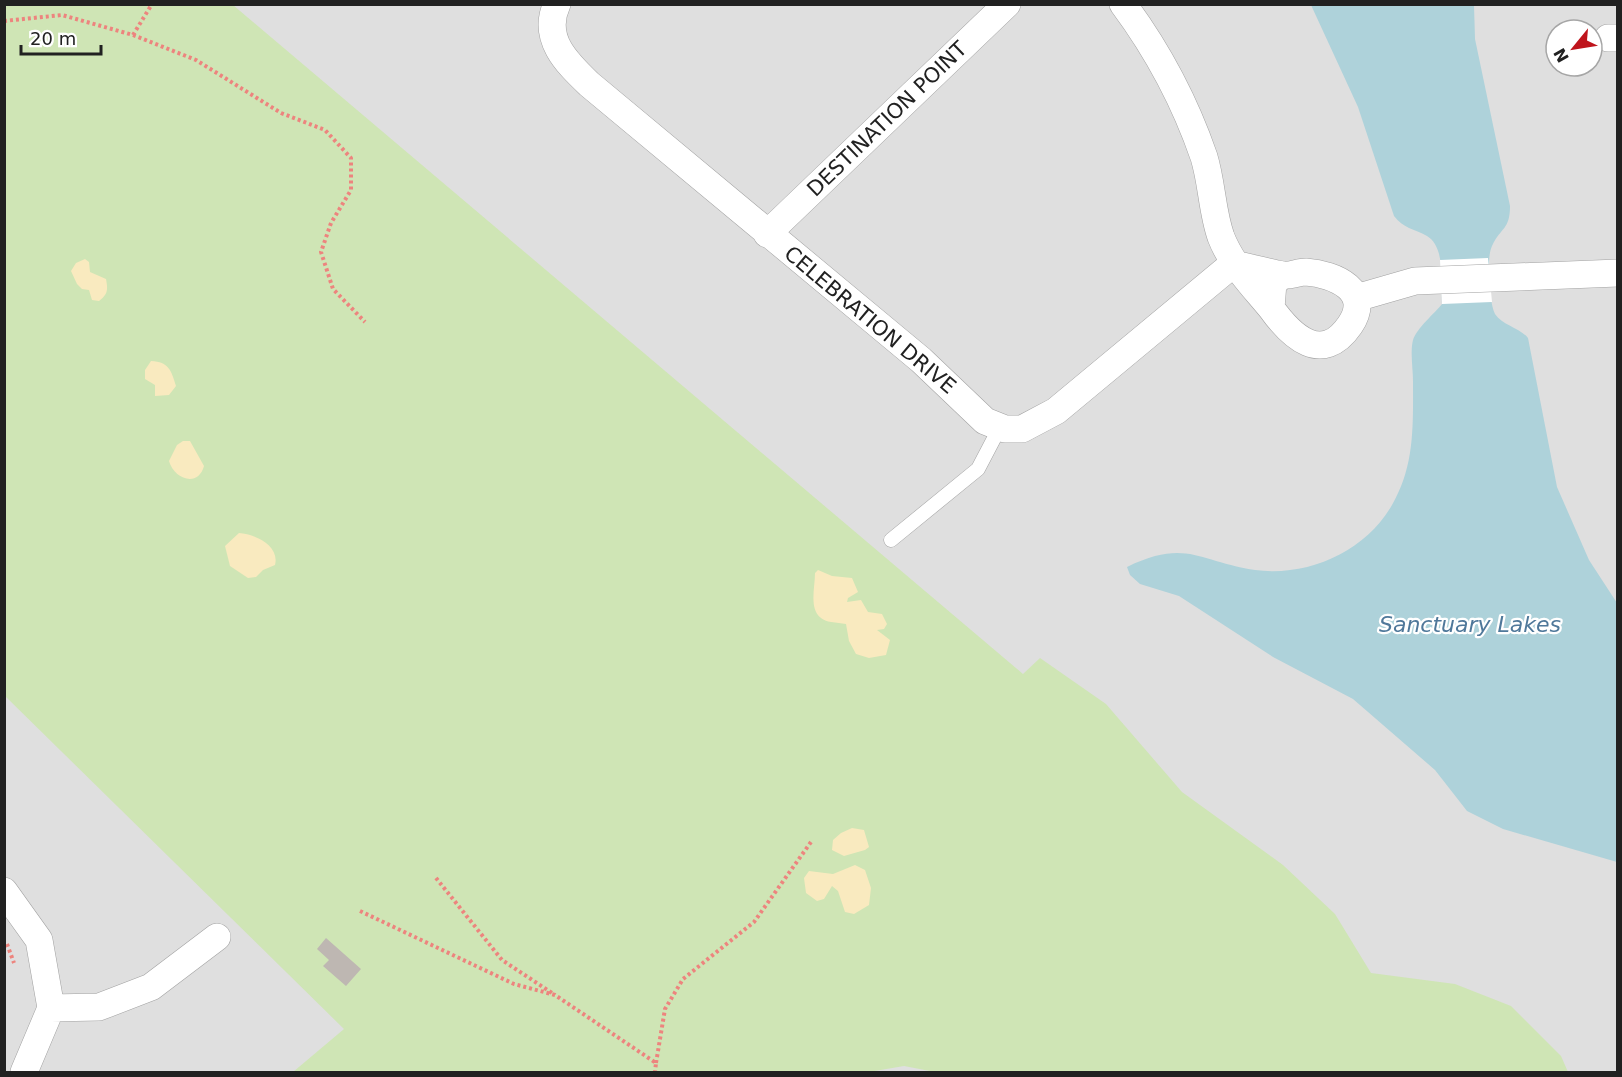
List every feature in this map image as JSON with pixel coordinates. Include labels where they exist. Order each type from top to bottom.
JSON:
[{"type":"street","name":"CELEBRATION DRIVE","points":[[557,4],[552,33],[562,58],[589,84],[921,360],[985,420],[1000,427]]},
{"type":"street","name":"DESTINATION POINT","points":[[767,234],[1007,4]]},
{"type":"street","points":[[1123,4],[1166,70],[1190,120],[1205,160],[1220,236],[1233,264],[1281,322],[1305,343],[1322,346],[1336,339],[1348,328],[1357,308],[1356,298],[1351,288],[1335,277],[1303,272],[1283,275],[1233,264]]},
{"type":"street","points":[[1000,427],[1023,429],[1056,411],[1233,264]]},
{"type":"street","points":[[1356,298],[1415,280],[1617,273]]},
{"type":"street","points":[[1271,308],[1273,283],[1283,275]]},
{"type":"street","points":[[4,891],[39,940],[51,1008],[24,1072]]},
{"type":"street","points":[[51,1008],[99,1007],[151,987],[217,937]]},
{"type":"lane","points":[[891,540],[978,469],[1000,427]]},
{"type":"path","points":[[133,34],[152,4]]},
{"type":"path","points":[[4,21],[62,15],[133,34],[196,60],[281,113],[325,130],[351,158],[351,190],[331,223],[321,252],[333,290],[365,322]]},
{"type":"path","points":[[656,1072],[665,1009],[683,979],[754,922],[811,842]]},
{"type":"path","points":[[436,878],[502,960],[656,1063]]},
{"type":"path","points":[[360,911],[514,984],[555,995]]},
{"type":"path","points":[[4,938],[16,970]]},
{"type":"shaded area","name":"Sanctuary Lakes","points":[[5,5],[1617,5],[1617,1072],[5,1072]]},
{"type":"green space","points":[[4,5],[233,5],[1023,674],[1040,658],[1106,704],[1182,792],[1283,865],[1335,914],[1371,973],[1455,984],[1511,1006],[1561,1056],[1568,1072],[935,1072],[904,1066],[869,1072],[293,1072],[344,1029],[5,696]]},
{"type":"sand","points":[[85,259],[89,262],[90,272],[106,279],[107,292],[99,301],[92,300],[89,290],[82,289],[77,284],[71,271],[76,263]]},
{"type":"sand","points":[[151,361],[166,365],[171,371],[176,386],[169,395],[155,396],[155,385],[145,379],[145,370]]},
{"type":"sand","points":[[183,441],[190,441],[204,466],[201,473],[192,479],[181,476],[169,461],[177,445]]},
{"type":"sand","points":[[239,533],[258,538],[270,546],[276,558],[275,565],[263,570],[256,577],[248,578],[230,566],[225,546]]},
{"type":"sand","points":[[818,570],[832,576],[852,578],[858,592],[848,598],[847,602],[861,600],[868,612],[882,614],[887,624],[884,629],[877,630],[890,640],[886,655],[869,658],[856,654],[849,641],[846,624],[831,622],[818,615],[813,595],[815,573]]},
{"type":"sand","points":[[852,828],[864,830],[869,847],[844,856],[832,850],[833,840]]},
{"type":"sand","points":[[855,865],[865,870],[871,888],[869,905],[854,914],[845,912],[838,891],[832,886],[824,899],[817,901],[806,893],[804,878],[809,871],[833,874]]},
{"type":"water","name":"Sanctuary Lakes","points":[[1311,5],[1474,5],[1475,39],[1510,206],[1507,224],[1495,240],[1490,252],[1491,300],[1498,318],[1528,338],[1557,487],[1589,560],[1617,603],[1617,862],[1503,829],[1467,811],[1435,770],[1353,699],[1273,657],[1179,596],[1140,584],[1130,575],[1127,567],[1147,558],[1179,553],[1255,570],[1275,571],[1315,565],[1351,548],[1381,522],[1400,490],[1405,475],[1412,429],[1412,345],[1418,331],[1442,304],[1440,257],[1433,241],[1405,226],[1394,216],[1358,107]]},
{"type":"pier","points":[[1488,258],[1492,302],[1442,304],[1440,260]]},
{"type":"building","points":[[326,938],[361,969],[346,986],[323,966],[329,960],[317,949]]}]
